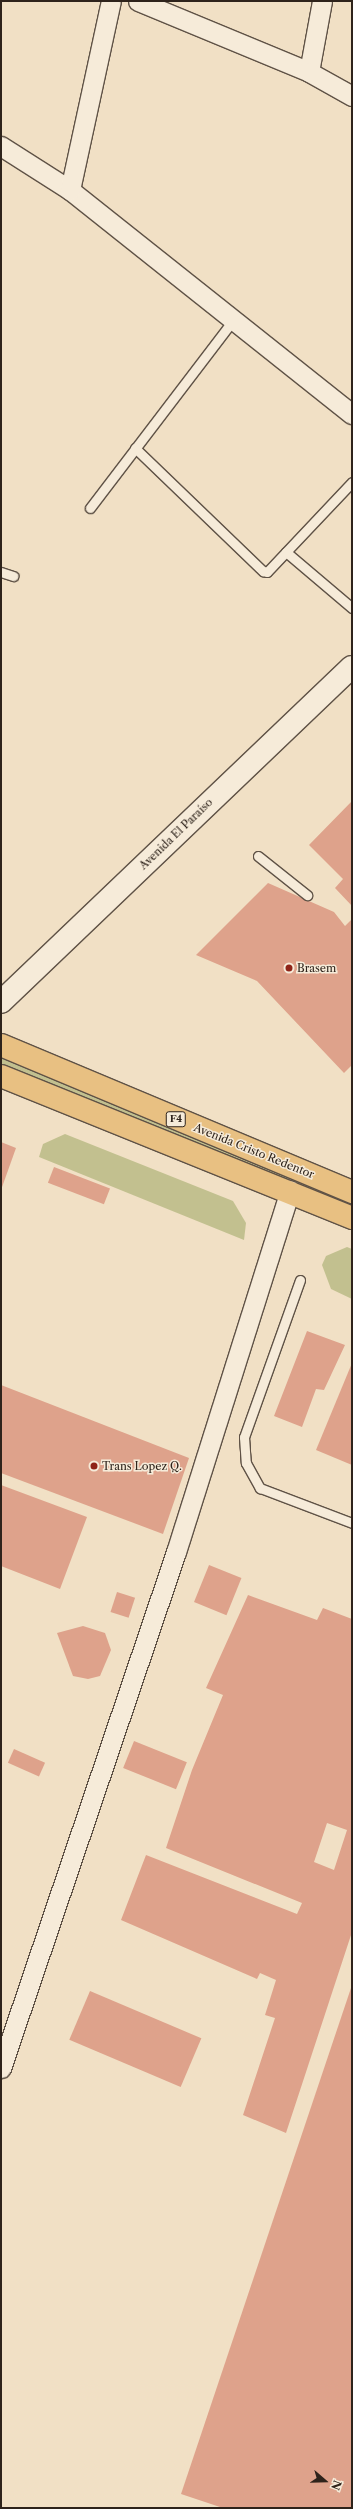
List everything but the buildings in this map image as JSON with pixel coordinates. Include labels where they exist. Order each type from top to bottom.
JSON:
[{"type":"highway","name":"Avenida Cristo Redentor","points":[[1,1045],[352,1192]]},
{"type":"highway","name":"F4","points":[[1,1076],[352,1218]]},
{"type":"street","points":[[70,190],[111,1]]},
{"type":"street","points":[[138,1],[309,72],[352,96]]},
{"type":"street","points":[[309,72],[322,1]]},
{"type":"street","points":[[1,146],[70,190],[352,414]]},
{"type":"street","name":"Avenida El Paraíso","points":[[1,1002],[352,667]]},
{"type":"street","points":[[1,2068],[7,2027],[176,1552],[290,1192]]},
{"type":"lane","points":[[90,508],[233,320]]},
{"type":"lane","points":[[136,448],[263,571],[270,572],[286,552],[352,482]]},
{"type":"lane","points":[[286,552],[352,608]]},
{"type":"lane","points":[[1,572],[13,576]]},
{"type":"lane","points":[[258,856],[307,895]]},
{"type":"lane","points":[[300,1280],[244,1437],[246,1463],[260,1488],[352,1523]]},
{"type":"shaded area","points":[[1,1058],[352,1202],[352,1207],[1,1064]]},
{"type":"shaded area","points":[[65,1134],[233,1201],[246,1223],[244,1240],[39,1157],[43,1144]]},
{"type":"shaded area","points":[[347,1247],[352,1249],[352,1299],[331,1289],[322,1265],[326,1256]]},
{"type":"place","name":"Brasem","points":[[289,968]]},
{"type":"place","name":"Trans Lopez Q.","points":[[94,1466]]}]
